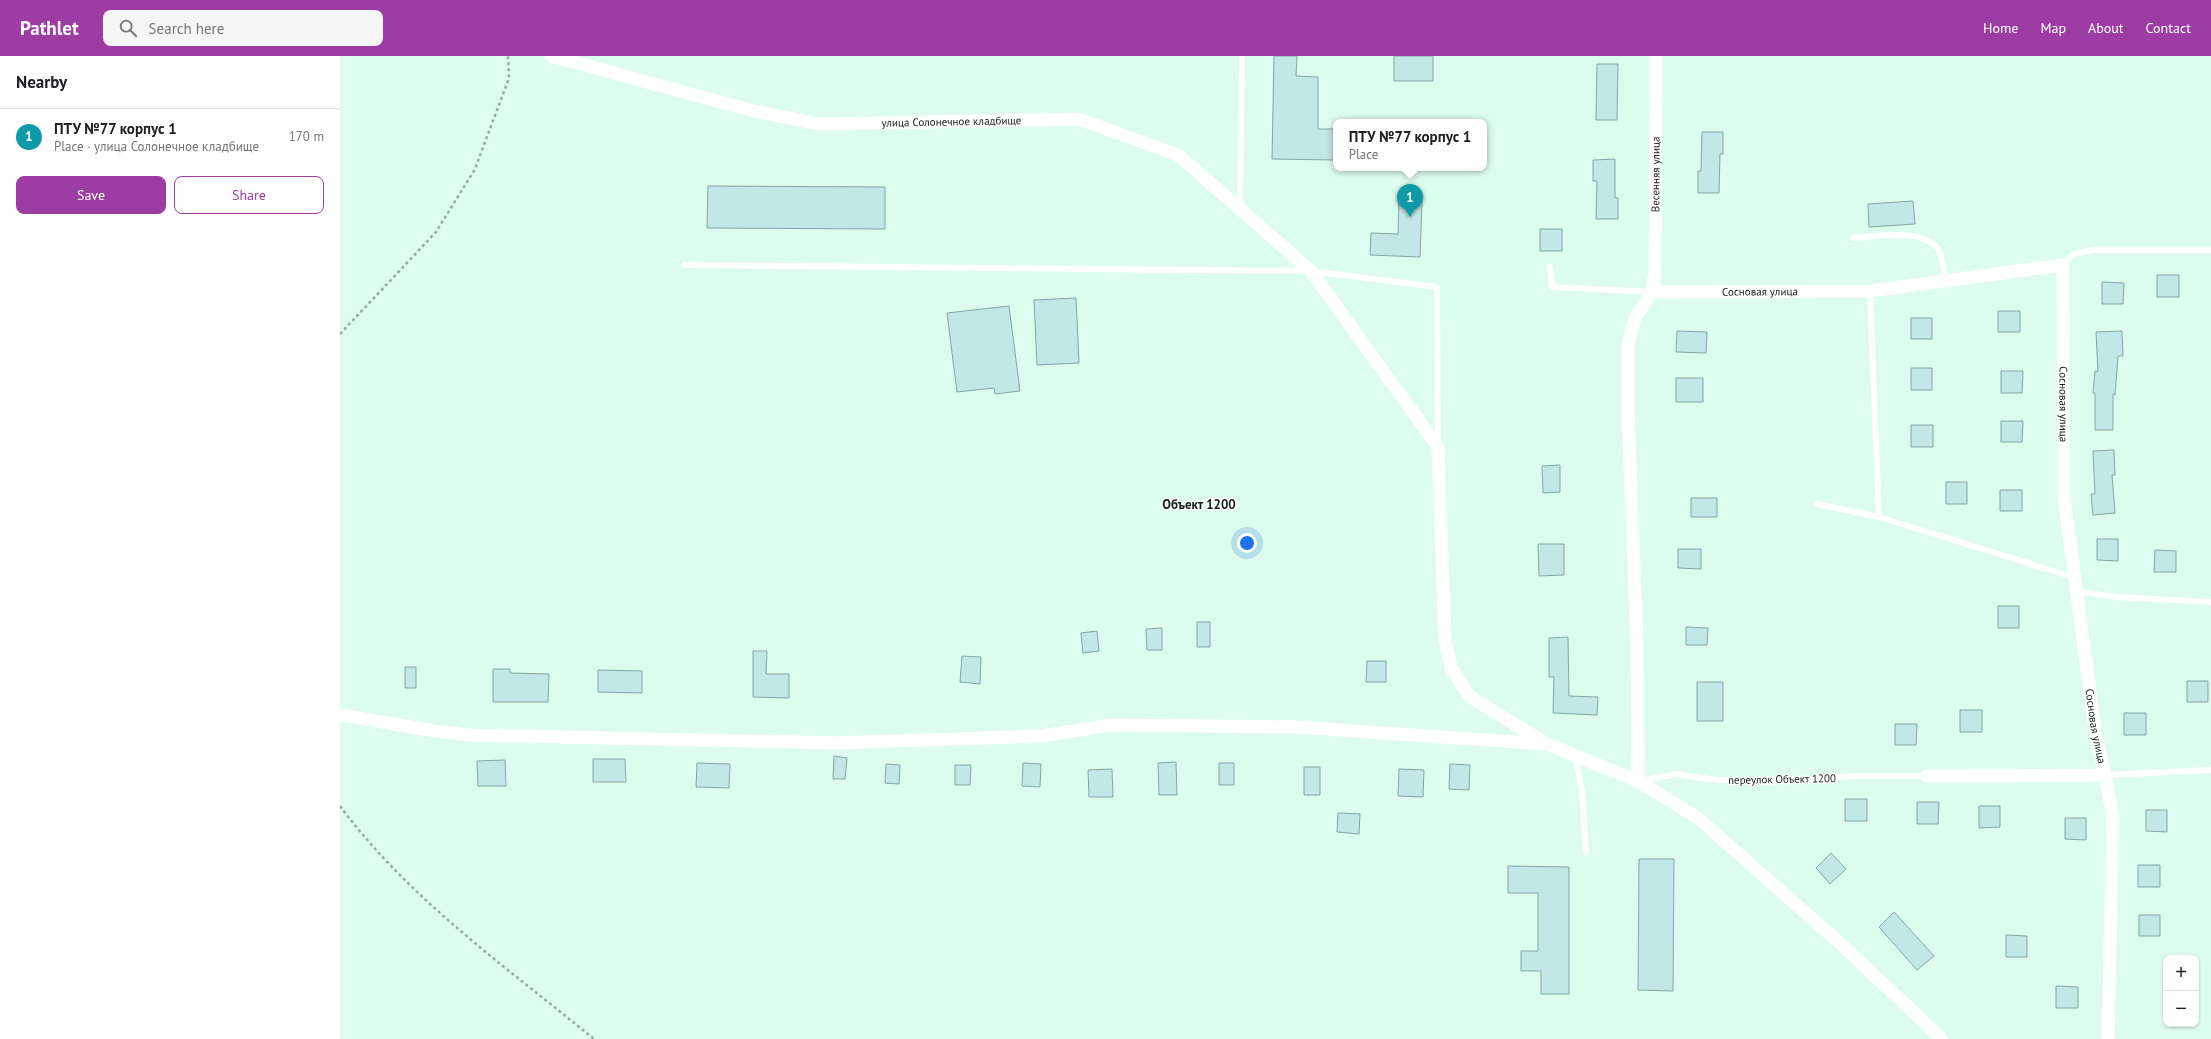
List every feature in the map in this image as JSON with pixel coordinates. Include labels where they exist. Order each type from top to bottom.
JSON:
[{"type":"street","name":"улица Солонечное кладбище","points":[[551,56],[754,111],[819,124],[1079,119],[1178,155],[1311,271],[1438,447]]},
{"type":"street","name":"Весенняя улица","points":[[1652,292],[1655,270],[1656,56]]},
{"type":"street","name":"Сосновая улица","points":[[1652,292],[1870,291],[2063,265],[2064,497],[2073,577],[2095,730],[2105,775],[1927,776]]},
{"type":"street","points":[[1638,781],[1637,644],[1628,413],[1628,345],[1635,318],[1652,292]]},
{"type":"street","points":[[1438,447],[1445,640],[1451,667],[1469,696],[1547,744],[1638,781],[1698,818],[1842,945],[1942,1039]]},
{"type":"street","points":[[340,715],[434,731],[502,736],[837,743],[1041,736],[1110,725],[1297,727],[1547,744]]},
{"type":"street","points":[[2105,775],[2113,819],[2108,1039]]},
{"type":"lane","points":[[1240,208],[1242,56]]},
{"type":"lane","points":[[1853,238],[1911,235],[1931,242],[1940,253],[1945,281]]},
{"type":"lane","points":[[2063,265],[2073,254],[2093,250],[2211,250]]},
{"type":"lane","points":[[684,265],[1311,271],[1437,287],[1438,447]]},
{"type":"lane","points":[[1550,267],[1552,287],[1652,292]]},
{"type":"lane","points":[[1870,291],[1879,517]]},
{"type":"lane","points":[[1817,504],[1879,517],[2073,577]]},
{"type":"lane","points":[[2075,591],[2117,597],[2211,602]]},
{"type":"lane","points":[[1575,756],[1582,791],[1586,852]]},
{"type":"lane","points":[[2105,775],[2211,770]]},
{"type":"lane","name":"переулок Объект 1200","points":[[1638,781],[1676,774],[1716,780],[1796,780],[1859,776],[1927,776]]},
{"type":"path","points":[[340,334],[436,232],[475,169],[509,78],[508,56]]},
{"type":"path","points":[[340,806],[352,822],[421,897],[594,1039]]},
{"type":"building","points":[[1274,56],[1297,56],[1296,76],[1318,77],[1318,129],[1333,129],[1333,160],[1272,159]]},
{"type":"building","points":[[1394,56],[1433,56],[1433,81],[1394,81]]},
{"type":"building","points":[[1597,64],[1618,64],[1617,120],[1596,120]]},
{"type":"building","points":[[1702,132],[1723,132],[1723,154],[1720,154],[1719,193],[1698,193],[1698,171],[1701,171]]},
{"type":"building","points":[[1615,159],[1615,198],[1618,198],[1618,219],[1596,219],[1597,181],[1593,181],[1593,160]]},
{"type":"building","points":[[708,186],[885,187],[885,229],[707,228]]},
{"type":"building","points":[[1399,201],[1422,201],[1420,257],[1370,255],[1371,233],[1398,234]]},
{"type":"building","points":[[1913,201],[1915,224],[1869,227],[1868,204]]},
{"type":"building","points":[[1540,229],[1562,229],[1562,251],[1540,251]]},
{"type":"building","points":[[2157,275],[2179,275],[2179,297],[2157,297]]},
{"type":"building","points":[[2102,282],[2124,283],[2123,304],[2102,304]]},
{"type":"building","points":[[1076,298],[1079,363],[1037,365],[1034,300]]},
{"type":"building","points":[[1009,306],[1020,391],[995,394],[994,388],[957,392],[947,313]]},
{"type":"building","points":[[1998,311],[2020,311],[2020,332],[1998,332]]},
{"type":"building","points":[[1911,318],[1932,318],[1932,339],[1911,339]]},
{"type":"building","points":[[1677,331],[1707,332],[1706,353],[1676,352]]},
{"type":"building","points":[[2122,331],[2123,356],[2118,356],[2115,395],[2113,394],[2113,430],[2095,430],[2095,393],[2093,393],[2095,371],[2098,372],[2096,332]]},
{"type":"building","points":[[1911,368],[1932,368],[1932,390],[1911,390]]},
{"type":"building","points":[[2001,371],[2023,371],[2022,393],[2001,393]]},
{"type":"building","points":[[1676,378],[1703,378],[1703,402],[1676,402]]},
{"type":"building","points":[[2001,421],[2023,421],[2022,442],[2001,442]]},
{"type":"building","points":[[1911,425],[1933,425],[1933,447],[1911,447]]},
{"type":"building","points":[[2114,450],[2115,475],[2112,475],[2115,513],[2093,515],[2091,494],[2095,494],[2093,451]]},
{"type":"building","points":[[1560,465],[1560,492],[1543,493],[1542,466]]},
{"type":"building","points":[[1946,482],[1967,482],[1967,504],[1946,504]]},
{"type":"building","points":[[2000,490],[2022,490],[2022,511],[2000,511]]},
{"type":"building","points":[[1691,498],[1717,498],[1717,517],[1691,517]]},
{"type":"building","points":[[2097,539],[2118,539],[2118,561],[2097,560]]},
{"type":"building","points":[[1538,544],[1564,544],[1564,575],[1539,576]]},
{"type":"building","points":[[1678,549],[1701,549],[1701,569],[1678,568]]},
{"type":"building","points":[[2155,550],[2176,551],[2176,572],[2154,572]]},
{"type":"building","points":[[1998,606],[2019,606],[2019,628],[1998,628]]},
{"type":"building","points":[[1197,622],[1210,622],[1210,647],[1197,647]]},
{"type":"building","points":[[1686,627],[1708,628],[1707,645],[1686,645]]},
{"type":"building","points":[[1162,628],[1162,650],[1147,650],[1146,629]]},
{"type":"building","points":[[1097,631],[1099,651],[1083,653],[1081,633]]},
{"type":"building","points":[[1568,637],[1569,696],[1598,697],[1597,715],[1553,713],[1554,677],[1549,677],[1549,638]]},
{"type":"building","points":[[753,651],[767,651],[766,674],[789,674],[789,698],[753,697]]},
{"type":"building","points":[[962,656],[981,657],[980,684],[960,682]]},
{"type":"building","points":[[1367,661],[1386,661],[1386,682],[1366,682]]},
{"type":"building","points":[[405,667],[416,667],[416,688],[405,688]]},
{"type":"building","points":[[493,669],[510,669],[510,673],[549,674],[548,702],[493,702]]},
{"type":"building","points":[[598,670],[642,671],[642,693],[598,692]]},
{"type":"building","points":[[2187,681],[2208,681],[2208,702],[2187,702]]},
{"type":"building","points":[[1697,682],[1723,682],[1723,721],[1697,721]]},
{"type":"building","points":[[1960,710],[1982,710],[1982,732],[1960,732]]},
{"type":"building","points":[[2124,713],[2146,713],[2146,735],[2124,735]]},
{"type":"building","points":[[1895,724],[1917,724],[1916,745],[1895,745]]},
{"type":"building","points":[[834,756],[847,758],[845,779],[833,779]]},
{"type":"building","points":[[593,759],[625,759],[626,782],[593,782]]},
{"type":"building","points":[[505,760],[506,786],[478,786],[477,761]]},
{"type":"building","points":[[1176,762],[1177,795],[1159,795],[1158,763]]},
{"type":"building","points":[[697,763],[730,764],[729,788],[696,787]]},
{"type":"building","points":[[1023,763],[1041,764],[1040,787],[1022,786]]},
{"type":"building","points":[[1219,763],[1234,763],[1234,785],[1219,785]]},
{"type":"building","points":[[886,764],[900,765],[899,784],[885,783]]},
{"type":"building","points":[[1450,764],[1470,765],[1469,790],[1449,789]]},
{"type":"building","points":[[955,765],[971,765],[970,785],[955,785]]},
{"type":"building","points":[[1304,767],[1320,767],[1320,795],[1304,795]]},
{"type":"building","points":[[1112,769],[1113,797],[1089,797],[1088,770]]},
{"type":"building","points":[[1399,769],[1424,770],[1423,797],[1398,796]]},
{"type":"building","points":[[1845,799],[1867,799],[1867,821],[1845,821]]},
{"type":"building","points":[[1917,802],[1939,802],[1938,824],[1917,824]]},
{"type":"building","points":[[1979,806],[2000,806],[2000,827],[1979,828]]},
{"type":"building","points":[[2146,810],[2167,810],[2167,832],[2146,831]]},
{"type":"building","points":[[1338,813],[1360,814],[1359,834],[1337,832]]},
{"type":"building","points":[[2065,818],[2086,818],[2086,840],[2065,839]]},
{"type":"building","points":[[1831,853],[1846,869],[1830,884],[1816,868]]},
{"type":"building","points":[[1639,859],[1674,859],[1673,991],[1638,990]]},
{"type":"building","points":[[2138,865],[2160,865],[2160,887],[2138,887]]},
{"type":"building","points":[[1508,866],[1569,867],[1569,994],[1541,994],[1541,971],[1521,971],[1521,951],[1538,951],[1538,893],[1508,893]]},
{"type":"building","points":[[1894,912],[1934,956],[1917,970],[1879,927]]},
{"type":"building","points":[[2139,915],[2160,915],[2160,936],[2139,936]]},
{"type":"building","points":[[2006,935],[2027,936],[2027,957],[2006,957]]},
{"type":"building","points":[[2056,986],[2078,987],[2078,1008],[2056,1008]]},
{"type":"place","name":"ПТУ №77 корпус 1","points":[[1410,217]]},
{"type":"district","name":"Объект 1200","points":[[1199,504]]}]
